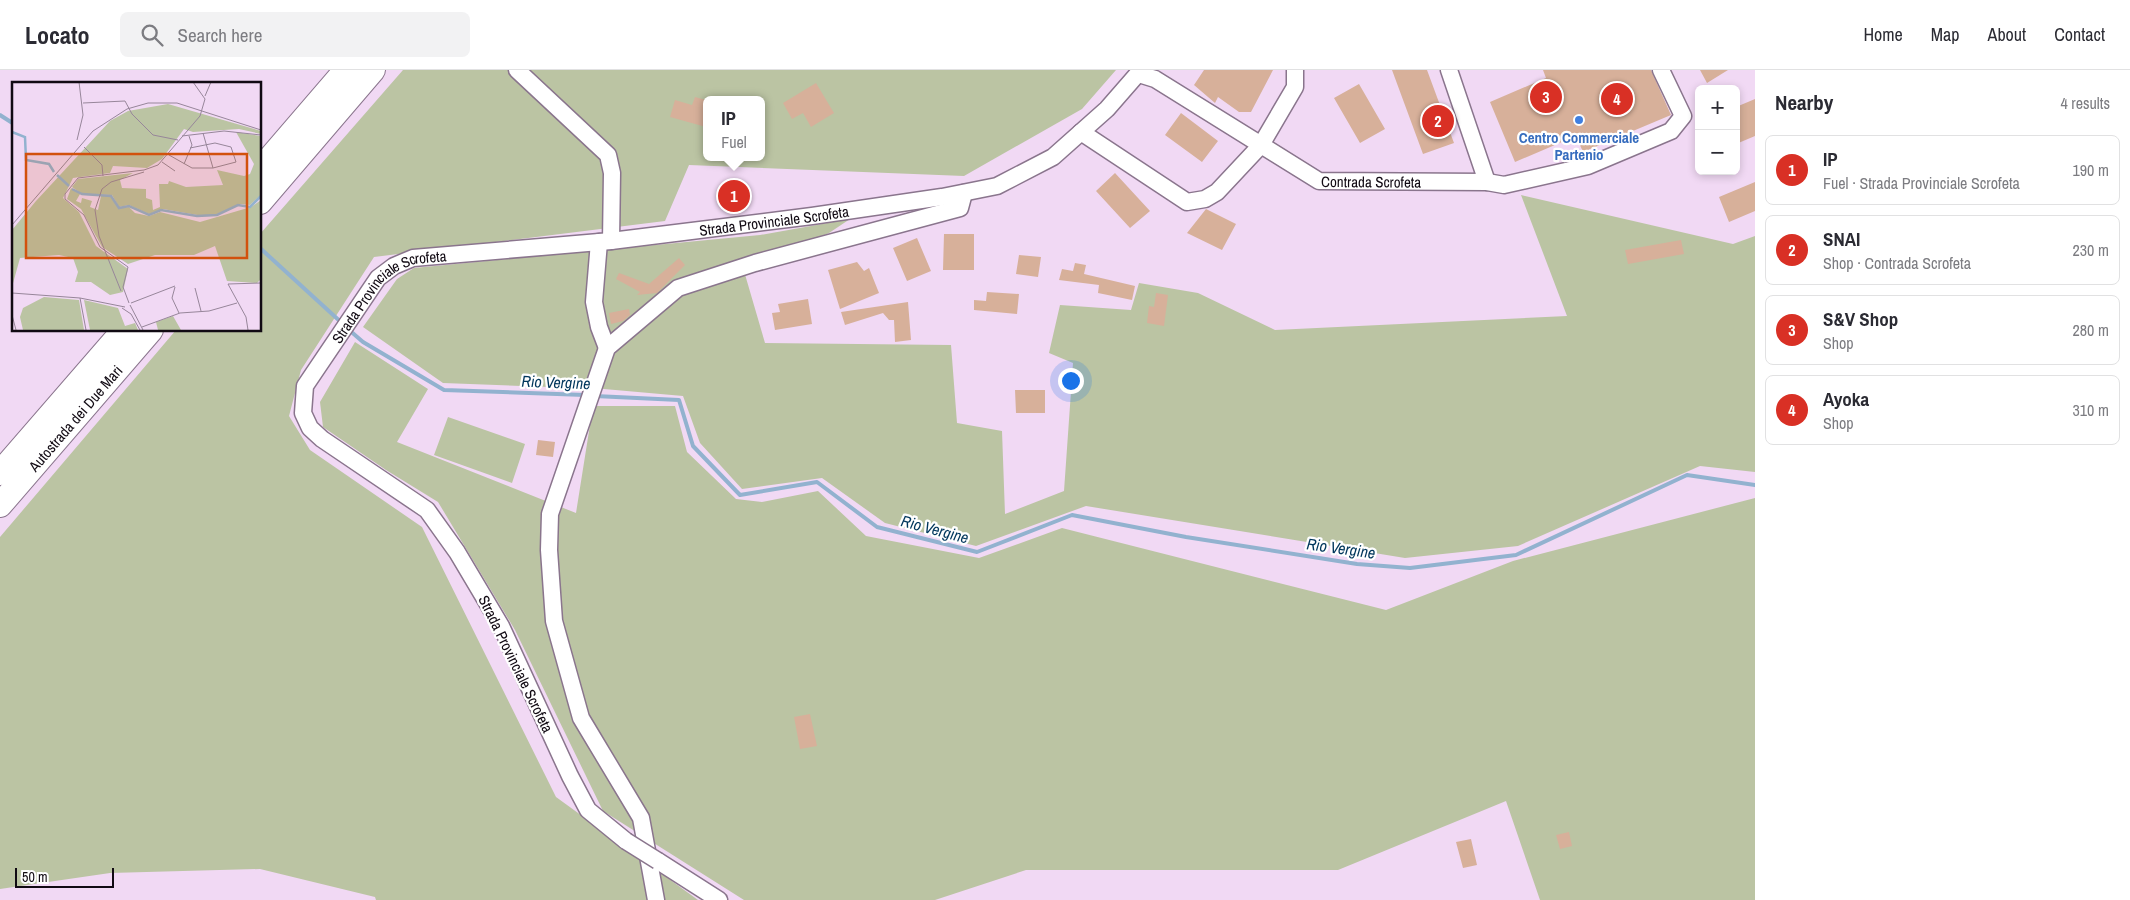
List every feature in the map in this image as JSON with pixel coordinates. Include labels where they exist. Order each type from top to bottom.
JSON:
[{"type":"highway","points":[[261,169],[346,80],[373,70]]},
{"type":"highway","points":[[261,201],[346,80]]},
{"type":"highway","name":"Autostrada dei Due Mari","points":[[0,473],[122,343],[148,331]]},
{"type":"highway","name":"Autostrada dei Due Mari","points":[[0,504],[122,343]]},
{"type":"street","points":[[518,70],[608,155],[612,173],[605,241],[594,302],[599,327],[607,348]]},
{"type":"street","points":[[1081,132],[1187,202],[1205,199],[1217,192],[1261,145],[1295,87],[1295,70]]},
{"type":"street","points":[[1449,70],[1486,182],[1504,185],[1588,166],[1671,131],[1683,116],[1661,70]]},
{"type":"street","name":"Strada Provinciale Scrofeta","points":[[719,900],[626,841],[588,810],[570,776],[501,626],[457,552],[427,510],[322,439],[310,428],[303,413],[305,386],[336,343],[378,278],[394,266],[413,258],[605,241],[685,226],[964,193],[997,186],[1053,157],[1107,109],[1140,72]]},
{"type":"street","name":"Contrada Scrofeta","points":[[1140,72],[1319,181],[1486,182]]},
{"type":"street","points":[[656,900],[641,818],[581,718],[554,621],[549,550],[550,514],[583,413],[607,348],[678,288],[755,263],[960,208],[964,193]]},
{"type":"green space","points":[[403,70],[1116,70],[1082,109],[964,176],[689,165],[665,221],[374,257],[301,370],[289,416],[310,450],[422,527],[556,797],[698,900],[376,900],[375,897],[260,869],[110,873],[0,889],[0,537],[175,331],[261,331],[261,233]]},
{"type":"green space","points":[[1521,195],[1733,244],[1755,236],[1755,472],[1700,466],[1518,546],[1405,558],[1086,506],[976,546],[885,523],[822,478],[742,489],[700,443],[683,396],[604,389],[443,383],[363,327],[397,279],[414,268],[760,235],[850,219],[829,233],[744,271],[765,343],[951,345],[957,423],[1002,431],[1005,514],[1064,491],[1073,363],[1049,353],[1060,305],[1131,310],[1139,283],[1198,293],[1275,330],[1567,316]]},
{"type":"green space","points":[[355,342],[428,389],[397,442],[576,513],[593,406],[675,406],[687,452],[736,499],[762,502],[818,491],[866,536],[979,558],[1062,528],[1386,610],[1513,561],[1755,498],[1755,900],[1540,900],[1506,801],[1338,870],[1026,870],[935,900],[744,900],[603,811],[515,630],[438,502],[386,470],[323,427],[320,402]]},
{"type":"green space","points":[[448,417],[525,444],[512,483],[434,455]]},
{"type":"building","points":[[1204,70],[1273,70],[1251,112],[1239,112],[1218,97],[1215,103],[1194,85]]},
{"type":"building","points":[[1392,70],[1427,70],[1454,143],[1423,154]]},
{"type":"building","name":"Centro Commerciale Partenio","points":[[1543,70],[1651,70],[1671,115],[1583,152],[1576,136],[1515,162],[1490,102],[1546,78]]},
{"type":"building","points":[[1700,70],[1728,70],[1707,83]]},
{"type":"building","points":[[816,83],[834,113],[811,127],[803,113],[792,119],[783,103]]},
{"type":"building","points":[[1359,84],[1385,129],[1360,143],[1334,98]]},
{"type":"building","points":[[695,97],[703,99],[703,126],[670,117],[675,100],[692,105]]},
{"type":"building","points":[[1755,99],[1755,136],[1740,142],[1740,130],[1740,105]]},
{"type":"building","points":[[1181,113],[1218,141],[1202,162],[1165,135]]},
{"type":"building","points":[[1115,173],[1150,211],[1130,228],[1096,191]]},
{"type":"building","points":[[741,181],[745,208],[728,210],[724,184]]},
{"type":"building","points":[[1755,182],[1755,211],[1729,222],[1719,197]]},
{"type":"building","points":[[1206,209],[1236,224],[1222,250],[1187,233]]},
{"type":"building","points":[[944,234],[974,234],[974,270],[943,270]]},
{"type":"building","points":[[917,238],[931,271],[907,281],[893,248]]},
{"type":"building","points":[[1681,240],[1684,254],[1628,264],[1625,250]]},
{"type":"building","points":[[1019,255],[1041,257],[1038,277],[1016,274]]},
{"type":"building","points":[[679,258],[685,265],[657,293],[637,295],[640,292],[616,279],[619,273],[649,284]]},
{"type":"building","points":[[857,262],[864,271],[869,268],[879,293],[840,309],[828,270]]},
{"type":"building","points":[[1075,263],[1086,265],[1084,274],[1135,286],[1132,300],[1098,293],[1099,285],[1059,280],[1062,269],[1073,271]]},
{"type":"building","points":[[987,292],[1019,294],[1017,314],[974,310],[974,300],[986,301]]},
{"type":"building","points":[[1156,293],[1168,295],[1164,326],[1147,323],[1149,306],[1154,307]]},
{"type":"building","points":[[808,299],[812,324],[775,330],[772,313],[780,312],[778,304]]},
{"type":"building","points":[[908,302],[911,340],[895,342],[894,320],[889,320],[883,313],[845,325],[841,312]]},
{"type":"building","points":[[629,309],[630,315],[623,321],[611,324],[609,313]]},
{"type":"building","points":[[1015,390],[1045,390],[1045,413],[1016,413]]},
{"type":"building","points":[[538,440],[555,442],[553,457],[536,455]]},
{"type":"building","points":[[810,714],[817,746],[800,749],[794,717]]},
{"type":"building","points":[[1569,832],[1572,846],[1560,849],[1556,835]]},
{"type":"building","points":[[1471,839],[1477,865],[1463,868],[1456,842]]},
{"type":"waterway","name":"Rio Vergine","points":[[0,115],[12,123]]},
{"type":"waterway","name":"Rio Vergine","points":[[261,249],[343,324]]},
{"type":"waterway","name":"Rio Vergine","points":[[348,329],[363,342],[444,390],[585,395]]},
{"type":"waterway","name":"Rio Vergine","points":[[595,396],[679,400],[693,446],[740,495],[817,482],[877,527],[977,552],[1072,515],[1186,537],[1357,564],[1410,568],[1516,555],[1687,475],[1755,485]]},
{"type":"place","name":"S&V Shop","points":[[1546,97]]},
{"type":"place","name":"Ayoka","points":[[1617,99]]},
{"type":"place","name":"Centro Commerciale Partenio","points":[[1579,120]]},
{"type":"place","name":"SNAI","points":[[1438,121]]},
{"type":"place","name":"IP","points":[[734,196]]}]
